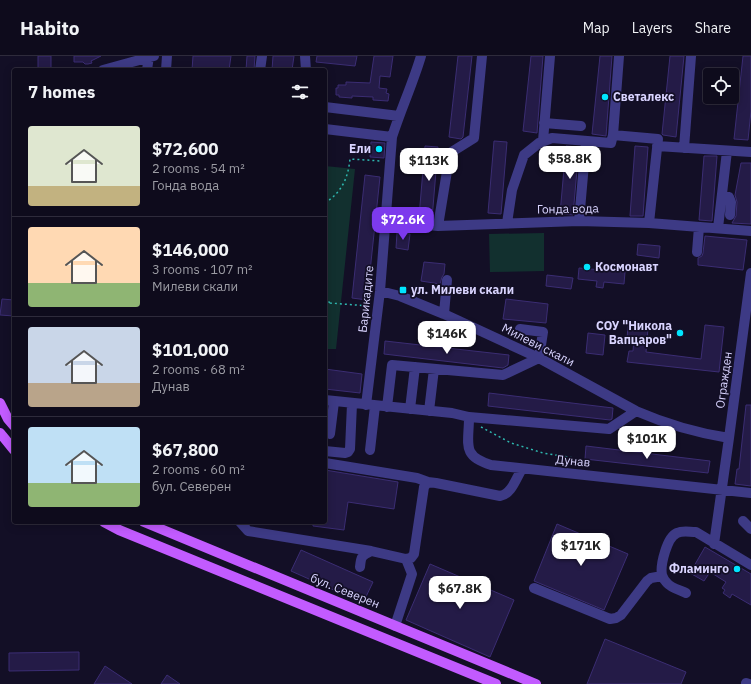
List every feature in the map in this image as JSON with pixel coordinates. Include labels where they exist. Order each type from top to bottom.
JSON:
[{"type":"main road","points":[[0,403],[12,424]]},
{"type":"main road","points":[[0,433],[12,448]]},
{"type":"main road","points":[[108,524],[496,684]]},
{"type":"main road","name":"бул. Северен","points":[[149,524],[536,684]]},
{"type":"street","points":[[110,68],[150,56],[147,68]]},
{"type":"street","points":[[166,68],[167,56]]},
{"type":"street","points":[[260,68],[262,56]]},
{"type":"street","points":[[305,56],[306,68]]},
{"type":"street","name":"Барикадите","points":[[370,450],[371,406],[392,137],[416,74],[421,56]]},
{"type":"street","points":[[438,226],[450,153],[474,138],[482,56]]},
{"type":"street","points":[[543,141],[550,56]]},
{"type":"street","points":[[507,223],[512,190],[524,155],[539,143],[552,138],[611,143],[613,135],[618,56]]},
{"type":"street","points":[[684,148],[691,56]]},
{"type":"street","points":[[327,107],[399,116]]},
{"type":"street","points":[[544,123],[581,126]]},
{"type":"street","points":[[327,129],[392,137]]},
{"type":"street","points":[[613,135],[658,139],[649,223]]},
{"type":"street","points":[[579,221],[586,141]]},
{"type":"street","points":[[657,146],[751,152]]},
{"type":"street","points":[[718,228],[727,151]]},
{"type":"street","points":[[722,196],[729,197],[731,202],[730,215]]},
{"type":"street","name":"Гонда вода","points":[[386,221],[438,226],[579,221],[649,223],[751,231]]},
{"type":"street","points":[[697,252],[699,227]]},
{"type":"street","name":"Огражден","points":[[714,544],[748,315],[751,273]]},
{"type":"street","points":[[444,314],[447,280]]},
{"type":"street","name":"Милеви скали","points":[[380,291],[400,296],[444,314],[539,358],[651,418],[697,433],[729,438]]},
{"type":"street","points":[[387,407],[392,365],[504,376],[539,358],[543,332],[520,329]]},
{"type":"street","points":[[410,410],[415,367]]},
{"type":"street","points":[[429,411],[434,369]]},
{"type":"street","points":[[330,434],[330,401],[429,411],[469,417],[609,429],[636,411]]},
{"type":"street","points":[[327,451],[345,453],[350,449],[352,404]]},
{"type":"street","name":"Дунав","points":[[469,417],[468,451],[476,459],[485,464],[751,493]]},
{"type":"street","points":[[327,463],[417,478],[428,482],[500,496],[505,495],[510,490],[522,469]]},
{"type":"street","points":[[241,524],[248,531],[371,551],[406,560],[411,558],[414,554],[424,487],[428,482]]},
{"type":"street","points":[[742,521],[751,529]]},
{"type":"street","points":[[686,593],[668,585],[662,576],[662,565],[666,552],[670,540],[676,533],[685,531],[696,532],[751,565]]},
{"type":"street","points":[[360,567],[363,555],[371,551]]},
{"type":"street","points":[[395,626],[412,574],[406,560]]},
{"type":"street","points":[[534,588],[610,619],[621,615],[647,580],[662,576]]},
{"type":"path","points":[[327,201],[335,197],[342,188],[348,172],[350,159],[390,162]]},
{"type":"path","points":[[327,300],[330,303]]},
{"type":"path","points":[[327,304],[379,306]]},
{"type":"path","points":[[479,426],[511,443],[543,453],[574,458]]},
{"type":"green space","points":[[327,166],[355,169],[336,349],[327,349]]},
{"type":"green space","points":[[544,233],[544,271],[490,272],[489,234]]},
{"type":"building","points":[[38,56],[51,56],[51,68],[38,68]]},
{"type":"building","points":[[74,56],[101,56],[91,61],[92,63],[85,64],[83,62],[74,62]]},
{"type":"building","points":[[193,56],[231,56],[229,68],[192,68]]},
{"type":"building","points":[[247,56],[255,56],[254,68],[246,68]]},
{"type":"building","points":[[273,56],[294,56],[292,68],[272,68]]},
{"type":"building","points":[[317,56],[357,56],[355,66],[316,62]]},
{"type":"building","points":[[374,56],[393,56],[390,77],[380,76],[379,88],[387,89],[386,93],[389,94],[388,101],[373,100],[373,97],[352,96],[352,98],[339,97],[339,95],[336,95],[336,88],[338,88],[338,85],[346,85],[346,82],[370,83]]},
{"type":"building","points":[[458,56],[472,56],[463,137],[461,139],[449,137]]},
{"type":"building","points":[[531,56],[543,56],[537,133],[523,131]]},
{"type":"building","points":[[600,56],[612,56],[606,136],[592,134]]},
{"type":"building","points":[[670,56],[684,56],[676,137],[662,134]]},
{"type":"building","points":[[743,56],[751,56],[751,111],[748,140],[734,139]]},
{"type":"building","points":[[494,141],[507,142],[501,214],[488,213]]},
{"type":"building","points":[[371,142],[385,143],[384,158],[370,157]]},
{"type":"building","points":[[425,146],[438,147],[432,219],[419,217]]},
{"type":"building","points":[[566,146],[579,147],[573,215],[560,214]]},
{"type":"building","points":[[635,146],[648,147],[643,216],[630,216]]},
{"type":"building","points":[[704,156],[717,156],[712,221],[699,220]]},
{"type":"building","points":[[741,163],[751,163],[751,224],[732,223],[736,216],[737,202],[735,195]]},
{"type":"building","points":[[365,175],[380,177],[367,300],[352,298]]},
{"type":"building","points":[[397,233],[410,234],[408,250],[396,248]]},
{"type":"building","points":[[705,236],[747,240],[743,270],[698,265],[698,258],[702,256],[703,253]]},
{"type":"building","points":[[638,244],[660,246],[659,258],[637,255]]},
{"type":"building","points":[[424,262],[445,264],[444,274],[440,284],[421,281]]},
{"type":"building","points":[[579,268],[625,272],[624,284],[604,282],[603,288],[596,287],[597,281],[578,279]]},
{"type":"building","points":[[547,275],[573,278],[571,289],[546,286]]},
{"type":"building","points":[[2,299],[12,300],[12,316],[0,315]]},
{"type":"building","points":[[506,299],[548,304],[546,323],[503,319]]},
{"type":"building","points":[[705,325],[724,327],[719,372],[627,362],[629,351],[633,351],[634,339],[627,339],[628,326],[648,328],[646,352],[701,359]]},
{"type":"building","points":[[588,333],[605,335],[603,355],[586,353]]},
{"type":"building","points":[[385,341],[509,355],[508,365],[503,368],[384,354]]},
{"type":"building","points":[[327,369],[362,374],[360,393],[327,389]]},
{"type":"building","points":[[489,393],[613,408],[612,419],[610,420],[488,406]]},
{"type":"building","points":[[746,405],[751,405],[751,486],[735,484],[737,469],[739,469]]},
{"type":"building","points":[[586,446],[710,461],[708,473],[585,459]]},
{"type":"building","points":[[327,470],[398,482],[394,509],[348,502],[344,530],[313,526],[313,524],[327,524]]},
{"type":"building","points":[[557,524],[628,554],[604,610],[534,581]]},
{"type":"building","points":[[705,547],[751,574],[751,605],[732,594],[730,598],[723,593],[725,590],[722,588],[726,582],[710,572],[704,581],[690,573]]},
{"type":"building","points":[[301,550],[373,582],[363,603],[291,571]]},
{"type":"building","points":[[430,564],[514,600],[490,657],[406,620]]},
{"type":"building","points":[[605,639],[686,672],[681,684],[587,684]]},
{"type":"building","points":[[79,652],[79,670],[9,671],[9,653]]},
{"type":"building","points":[[105,666],[132,684],[94,684]]},
{"type":"building","points":[[167,675],[180,684],[161,684]]},
{"type":"place","name":"Светалекс","points":[[605,97]]},
{"type":"place","name":"Ели","points":[[379,149]]},
{"type":"place","name":"Космонавт","points":[[587,267]]},
{"type":"place","name":"ул. Милеви скали","points":[[403,290]]},
{"type":"place","name":"СОУ \"Никола Вапцаров\"","points":[[680,333]]},
{"type":"place","name":"Фламинго","points":[[737,569]]}]
